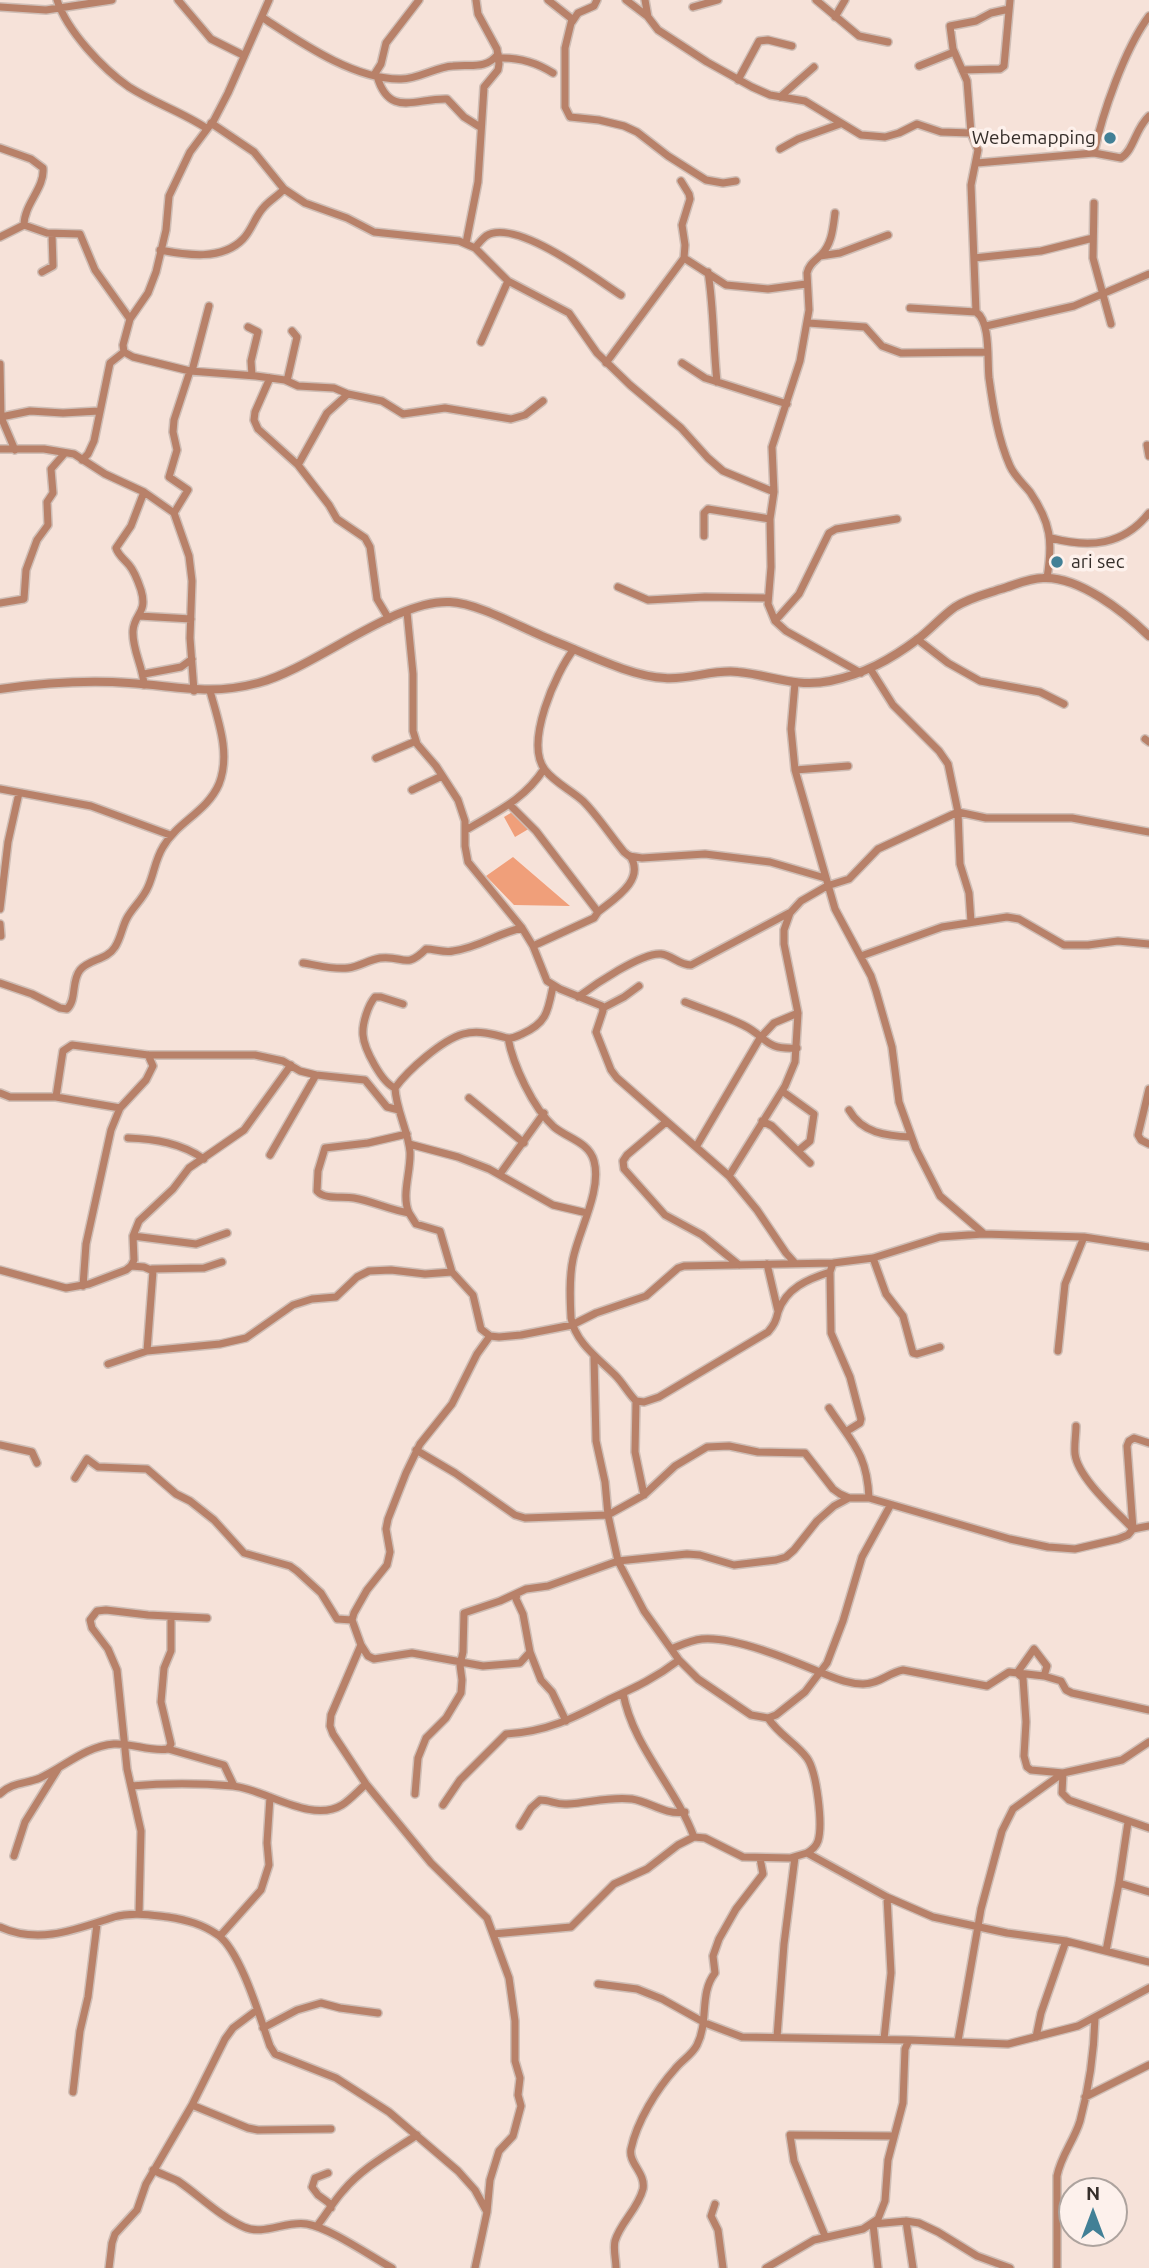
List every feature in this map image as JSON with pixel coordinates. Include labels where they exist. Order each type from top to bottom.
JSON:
[{"type":"street","points":[[0,7],[46,10],[58,4],[112,0]]},
{"type":"street","points":[[178,0],[211,39],[243,55]]},
{"type":"street","points":[[124,352],[123,345],[130,319],[148,293],[156,272],[166,230],[169,196],[190,152],[228,93],[269,0]]},
{"type":"street","points":[[375,75],[386,43],[419,0]]},
{"type":"street","points":[[466,243],[478,182],[484,87],[498,70],[498,56],[488,29],[478,14],[476,0]]},
{"type":"street","points":[[548,0],[569,15],[572,22]]},
{"type":"street","points":[[597,0],[592,7],[578,13],[572,22],[565,48],[565,107],[570,117],[624,126],[638,132],[667,156],[706,180],[723,183],[736,181]]},
{"type":"street","points":[[626,0],[648,17],[667,37],[738,80],[761,92],[805,101],[855,133],[877,138],[899,133],[918,124],[941,132],[971,133]]},
{"type":"street","points":[[645,0],[648,17]]},
{"type":"street","points":[[693,7],[718,0]]},
{"type":"street","points":[[816,0],[859,36],[888,42]]},
{"type":"street","points":[[835,17],[845,0]]},
{"type":"street","points":[[962,70],[999,69],[1004,66],[1010,0]]},
{"type":"street","points":[[58,4],[78,36],[113,74],[135,90],[209,126],[254,152],[284,189],[298,200],[347,218],[374,232],[466,243],[475,248],[509,281],[569,313],[590,345],[606,363],[681,428],[723,471],[774,492]]},
{"type":"street","points":[[976,312],[971,185],[977,163],[977,143],[971,133],[968,88],[949,30],[951,24],[972,22],[991,13],[1009,9]]},
{"type":"street","points":[[1094,153],[1099,126],[1126,58],[1140,28],[1149,16]]},
{"type":"street","points":[[263,18],[309,47],[347,66],[375,75],[403,80],[452,66],[479,67],[498,56],[520,59],[542,66],[553,73]]},
{"type":"street","points":[[738,80],[759,41],[768,40],[793,46]]},
{"type":"street","points":[[919,66],[954,52]]},
{"type":"street","points":[[780,97],[814,67]]},
{"type":"street","points":[[375,75],[384,94],[393,102],[447,99],[464,117],[480,127]]},
{"type":"street","points":[[977,163],[1094,153],[1117,158],[1128,153],[1137,129],[1149,116]]},
{"type":"street","points":[[780,149],[798,139],[840,124]]},
{"type":"street","points":[[0,148],[31,159],[40,164],[44,172],[26,209],[24,225]]},
{"type":"street","points":[[606,363],[684,258],[682,225],[690,200],[681,181]]},
{"type":"street","points":[[160,250],[199,256],[236,245],[244,238],[264,206],[284,189]]},
{"type":"street","points":[[1094,204],[1093,258],[1111,324]]},
{"type":"street","points":[[835,213],[832,234],[820,256],[809,267],[806,284],[808,323],[800,361],[772,447],[774,492],[770,519],[771,567],[768,598],[770,612],[786,631],[861,673]]},
{"type":"street","points":[[0,237],[24,225],[52,234],[80,234],[95,270],[130,319]]},
{"type":"street","points":[[475,248],[490,234],[501,233],[532,240],[621,295]]},
{"type":"street","points":[[42,272],[53,266],[52,234]]},
{"type":"street","points":[[820,256],[839,253],[888,235]]},
{"type":"street","points":[[974,258],[1041,251],[1093,238]]},
{"type":"street","points":[[684,258],[726,285],[752,289],[806,284]]},
{"type":"street","points":[[708,272],[718,382]]},
{"type":"street","points":[[986,326],[1064,309],[1102,296],[1149,274]]},
{"type":"street","points":[[481,342],[509,281]]},
{"type":"street","points":[[173,513],[188,490],[169,478],[177,454],[174,420],[209,306]]},
{"type":"street","points":[[910,308],[976,312],[981,315],[986,326],[994,408],[1004,453],[1014,474],[1041,508],[1051,538],[1047,578]]},
{"type":"street","points":[[808,323],[865,327],[881,346],[901,353],[987,352]]},
{"type":"street","points":[[248,327],[258,332],[251,361],[252,375]]},
{"type":"street","points":[[287,381],[297,337],[292,331]]},
{"type":"street","points":[[124,352],[133,357],[191,371],[252,375],[287,381],[298,386],[334,388],[348,394],[382,401],[403,414],[445,408],[512,419],[525,415],[544,401]]},
{"type":"street","points":[[82,460],[92,448],[110,363],[124,352]]},
{"type":"street","points":[[682,363],[705,378],[787,404]]},
{"type":"street","points":[[0,364],[1,417],[15,450]]},
{"type":"street","points":[[270,378],[254,420],[262,433],[298,466],[337,519],[365,538],[370,547],[377,599],[389,619]]},
{"type":"street","points":[[298,466],[327,413],[348,394]]},
{"type":"street","points":[[1,417],[20,412],[99,411]]},
{"type":"street","points":[[1147,445],[1149,456]]},
{"type":"street","points":[[0,449],[44,449],[74,454],[105,474],[144,492],[173,513],[189,556],[192,581],[190,638],[194,691]]},
{"type":"street","points":[[0,603],[24,599],[27,591],[26,570],[37,540],[48,525],[47,502],[53,493],[51,469],[65,453]]},
{"type":"street","points":[[144,492],[131,526],[116,548],[132,570],[141,590],[144,606],[134,624],[133,637],[135,652],[144,674],[144,685]]},
{"type":"street","points":[[704,536],[704,513],[708,509],[770,519]]},
{"type":"street","points":[[1051,538],[1084,543],[1115,540],[1135,530],[1149,513]]},
{"type":"street","points":[[775,621],[799,594],[829,533],[836,529],[897,519]]},
{"type":"street","points":[[0,689],[73,682],[144,685],[194,691],[244,686],[284,673],[389,619],[439,602],[464,604],[574,649],[639,673],[661,678],[726,671],[796,683],[828,681],[861,673],[871,670],[917,639],[955,607],[1029,580],[1047,578],[1061,579],[1098,597],[1149,636]]},
{"type":"street","points":[[618,587],[648,600],[768,598]]},
{"type":"street","points":[[407,612],[413,674],[412,726],[416,741],[458,800],[466,830],[468,862],[522,928],[533,946],[544,975],[553,986],[601,1004],[603,1008]]},
{"type":"street","points":[[139,616],[191,619]]},
{"type":"street","points":[[917,639],[948,663],[980,681],[1040,692],[1064,704]]},
{"type":"street","points":[[533,946],[594,918],[626,890],[633,876],[634,863],[629,856],[581,799],[544,769],[538,746],[541,723],[559,673],[574,649]]},
{"type":"street","points":[[144,674],[181,667],[192,659]]},
{"type":"street","points":[[871,670],[893,705],[944,758],[951,772],[958,812],[960,864],[969,894],[971,922]]},
{"type":"street","points":[[796,683],[792,729],[795,770],[826,882],[844,927],[871,976],[882,1010],[892,1047],[896,1092],[911,1137],[942,1200],[983,1234]]},
{"type":"street","points":[[0,983],[32,994],[60,1009],[69,1008],[79,971],[111,953],[116,947],[126,919],[148,886],[158,857],[170,835],[206,805],[219,785],[222,775],[222,736],[211,691]]},
{"type":"street","points":[[376,758],[416,741]]},
{"type":"street","points":[[795,770],[848,766]]},
{"type":"street","points":[[466,830],[510,805],[544,769]]},
{"type":"street","points":[[412,790],[442,776]]},
{"type":"street","points":[[0,789],[92,806],[170,835]]},
{"type":"street","points":[[0,909],[8,842],[19,793]]},
{"type":"street","points":[[510,805],[536,831],[598,912]]},
{"type":"street","points":[[629,856],[648,858],[695,854],[770,862],[826,882],[849,879],[878,849],[958,812],[986,818],[1072,818],[1149,832]]},
{"type":"street","points":[[578,997],[625,966],[654,955],[664,954],[682,965],[691,965],[790,913],[826,882]]},
{"type":"street","points":[[729,1176],[793,1072],[798,1013],[784,944],[784,930],[790,913]]},
{"type":"street","points":[[861,956],[942,927],[1014,918],[1064,945],[1118,941],[1149,944]]},
{"type":"street","points":[[0,924],[1,936]]},
{"type":"street","points":[[303,963],[351,968],[383,958],[412,961],[419,958],[426,949],[456,951],[477,946],[505,932],[522,928]]},
{"type":"street","points":[[395,1088],[406,1075],[451,1039],[465,1033],[508,1038],[532,1030],[543,1021],[553,986]]},
{"type":"street","points":[[639,986],[624,998],[603,1008],[596,1032],[611,1070],[729,1176],[795,1263]]},
{"type":"street","points":[[395,1088],[386,1083],[378,1070],[365,1044],[363,1033],[370,1005],[375,997],[403,1003]]},
{"type":"street","points":[[685,1002],[743,1024],[777,1048],[797,1048]]},
{"type":"street","points":[[696,1147],[760,1038],[774,1023],[798,1013]]},
{"type":"street","points":[[508,1038],[517,1072],[544,1114],[555,1128],[579,1142],[593,1157],[595,1178],[573,1260],[570,1310],[572,1325],[594,1356],[614,1374],[636,1401],[635,1452],[644,1495]]},
{"type":"street","points":[[56,1097],[62,1055],[67,1047],[72,1045],[148,1055],[243,1053],[273,1058],[316,1075],[365,1080],[387,1107],[399,1111]]},
{"type":"street","points":[[83,1286],[86,1244],[111,1130],[120,1108],[149,1075],[153,1066],[148,1055]]},
{"type":"street","points":[[131,1266],[134,1260],[132,1236],[145,1213],[165,1197],[189,1168],[244,1130],[290,1065]]},
{"type":"street","points":[[270,1155],[316,1075]]},
{"type":"street","points":[[395,1088],[409,1144],[406,1200],[409,1213],[416,1224],[437,1229],[443,1234],[452,1272],[470,1291],[477,1321],[481,1329],[490,1336],[521,1335],[572,1325],[596,1313],[646,1296],[678,1268],[696,1265],[833,1262],[873,1258],[940,1237],[983,1234],[1084,1237],[1148,1245]]},
{"type":"street","points":[[1149,1089],[1138,1135],[1149,1144]]},
{"type":"street","points":[[782,1091],[814,1114],[810,1141],[798,1150]]},
{"type":"street","points":[[0,1093],[10,1097],[56,1097],[120,1108]]},
{"type":"street","points":[[469,1098],[524,1143]]},
{"type":"street","points":[[849,1110],[853,1118],[869,1130],[887,1136],[911,1137]]},
{"type":"street","points":[[500,1174],[544,1114]]},
{"type":"street","points":[[762,1121],[772,1126],[810,1163]]},
{"type":"street","points":[[666,1122],[627,1155],[623,1161],[624,1169],[665,1215],[702,1235],[738,1265]]},
{"type":"street","points":[[407,1134],[325,1149],[318,1171],[317,1191],[322,1195],[354,1198],[386,1209],[409,1213]]},
{"type":"street","points":[[128,1138],[172,1144],[204,1159]]},
{"type":"street","points":[[409,1144],[458,1157],[500,1174],[552,1205],[587,1213]]},
{"type":"street","points":[[132,1236],[196,1244],[228,1233]]},
{"type":"street","points":[[1058,1351],[1065,1284],[1084,1237]]},
{"type":"street","points":[[873,1258],[886,1294],[903,1316],[913,1353],[940,1347]]},
{"type":"street","points":[[0,1270],[66,1288],[83,1286],[131,1266],[152,1269],[204,1268],[222,1262]]},
{"type":"street","points":[[833,1262],[830,1272],[831,1334],[850,1377],[861,1419],[860,1423],[847,1431]]},
{"type":"street","points":[[767,1264],[779,1312]]},
{"type":"street","points":[[147,1351],[152,1269]]},
{"type":"street","points":[[108,1364],[147,1351],[220,1344],[246,1338],[293,1305],[312,1299],[336,1297],[357,1277],[369,1271],[391,1270],[425,1274],[452,1272]]},
{"type":"street","points":[[636,1401],[650,1401],[659,1397],[768,1332],[797,1286],[809,1278],[830,1272]]},
{"type":"street","points":[[490,1336],[477,1354],[452,1404],[416,1450],[388,1519],[386,1529],[390,1552],[387,1565],[356,1607],[352,1620],[361,1645],[368,1656],[374,1659],[412,1653],[483,1666],[520,1663],[530,1652]]},
{"type":"street","points":[[594,1356],[596,1441],[618,1561],[644,1611],[679,1660],[698,1679],[751,1715],[768,1718],[797,1699],[820,1672],[831,1655],[862,1557],[890,1506]]},
{"type":"street","points":[[829,1408],[861,1454],[869,1498]]},
{"type":"street","points":[[1076,1426],[1074,1452],[1077,1461],[1087,1478],[1133,1529]]},
{"type":"street","points":[[1133,1529],[1127,1446],[1134,1438],[1149,1443]]},
{"type":"street","points":[[0,1445],[32,1452],[37,1463]]},
{"type":"street","points":[[416,1450],[455,1473],[515,1515],[525,1518],[608,1515],[644,1495],[686,1457],[707,1447],[805,1453],[833,1489],[849,1498]]},
{"type":"street","points":[[75,1478],[87,1459],[98,1467],[147,1469],[176,1494],[190,1501],[214,1520],[244,1553],[290,1566],[315,1585],[337,1619],[352,1620]]},
{"type":"street","points":[[415,1794],[418,1758],[426,1738],[446,1718],[461,1693],[464,1613],[535,1587],[554,1584],[618,1561],[687,1554],[734,1565],[776,1560],[786,1557],[822,1516],[849,1498],[869,1498],[980,1531],[1067,1550],[1118,1539],[1133,1529],[1149,1526]]},
{"type":"street","points":[[517,1594],[530,1652],[541,1680],[552,1692],[566,1721]]},
{"type":"street","points":[[139,1914],[141,1831],[131,1786],[116,1663],[92,1628],[90,1620],[100,1610],[207,1618]]},
{"type":"street","points":[[169,1749],[171,1744],[161,1702],[164,1668],[171,1651],[171,1617]]},
{"type":"street","points":[[671,1649],[698,1639],[713,1639],[765,1651],[843,1682],[862,1685],[877,1683],[894,1671],[903,1670],[987,1686],[1002,1675],[1017,1673],[1044,1676],[1061,1681],[1066,1690],[1072,1693],[1149,1710]]},
{"type":"street","points":[[361,1645],[331,1715],[330,1726],[366,1784],[431,1863],[487,1918],[509,1978],[521,2106],[513,2136],[499,2151],[490,2180],[487,2212],[475,2268]]},
{"type":"street","points":[[1017,1673],[1034,1649],[1047,1666],[1044,1676]]},
{"type":"street","points":[[443,1805],[460,1780],[506,1734],[522,1733],[566,1721],[654,1679],[679,1660]]},
{"type":"street","points":[[1017,1673],[1023,1678],[1026,1722],[1024,1761],[1031,1770],[1063,1773],[1122,1760],[1149,1742]]},
{"type":"street","points":[[623,1693],[627,1713],[644,1747],[685,1812],[694,1837]]},
{"type":"street","points":[[493,1934],[571,1927],[614,1884],[647,1869],[678,1845],[694,1837],[705,1838],[743,1857],[795,1857],[807,1853],[817,1843],[819,1832],[813,1767],[804,1754],[779,1733],[768,1718]]},
{"type":"street","points":[[0,1794],[12,1785],[35,1780],[94,1748],[113,1744],[169,1749],[224,1765],[234,1786]]},
{"type":"street","points":[[13,1856],[25,1822],[58,1768]]},
{"type":"street","points":[[1063,1773],[1064,1796],[1149,1828]]},
{"type":"street","points":[[958,2041],[978,1927],[1007,1818],[1013,1809],[1063,1773]]},
{"type":"street","points":[[131,1786],[234,1786],[306,1808],[329,1810],[342,1805],[366,1784]]},
{"type":"street","points":[[220,1936],[261,1890],[269,1865],[267,1829],[270,1797]]},
{"type":"street","points":[[520,1826],[531,1808],[540,1800],[564,1805],[606,1798],[628,1799],[666,1812],[685,1812]]},
{"type":"street","points":[[1106,1951],[1128,1822]]},
{"type":"street","points":[[807,1853],[887,1898],[933,1917],[1066,1941],[1149,1962]]},
{"type":"street","points":[[777,2037],[795,1857]]},
{"type":"street","points":[[616,2268],[616,2239],[635,2208],[644,2182],[631,2155],[639,2126],[673,2071],[697,2045],[705,2023],[706,1984],[715,1970],[713,1953],[736,1909],[763,1874],[760,1858]]},
{"type":"street","points":[[1119,1883],[1149,1892]]},
{"type":"street","points":[[884,2039],[891,1973],[887,1898]]},
{"type":"street","points":[[0,1927],[16,1932],[54,1935],[115,1917],[139,1914],[192,1921],[220,1936],[238,1964],[275,2054],[352,2087],[417,2135],[458,2171],[475,2190],[487,2212]]},
{"type":"street","points":[[73,2092],[97,1924]]},
{"type":"street","points":[[1036,2037],[1041,2013],[1066,1941]]},
{"type":"street","points":[[598,1984],[637,1989],[705,2023],[743,2037],[1008,2044],[1078,2026],[1149,1987]]},
{"type":"street","points":[[263,2028],[298,2010],[321,2003],[378,2013]]},
{"type":"street","points":[[109,2268],[115,2234],[136,2210],[153,2170],[192,2105],[229,2033],[257,2010]]},
{"type":"street","points":[[1057,2268],[1056,2208],[1059,2164],[1074,2137],[1085,2097],[1095,2040],[1095,2018]]},
{"type":"street","points":[[878,2268],[873,2224],[883,2212],[888,2160],[903,2103],[905,2049],[909,2040]]},
{"type":"street","points":[[1085,2097],[1149,2065]]},
{"type":"street","points":[[192,2105],[258,2130],[331,2129]]},
{"type":"street","points":[[317,2226],[342,2191],[368,2167],[417,2135]]},
{"type":"street","points":[[825,2236],[794,2161],[790,2135],[893,2136]]},
{"type":"street","points":[[153,2170],[178,2182],[242,2227],[251,2230],[298,2223],[317,2226],[392,2268]]},
{"type":"street","points":[[328,2173],[315,2178],[312,2187],[331,2208]]},
{"type":"street","points":[[715,2204],[711,2210],[718,2230],[723,2268]]},
{"type":"street","points":[[906,2221],[913,2268]]},
{"type":"street","points":[[766,2268],[790,2252],[825,2236],[863,2229],[873,2224],[906,2221],[919,2223],[977,2256],[1010,2268]]},
{"type":"shaded area","points":[[514,811],[532,827],[515,837],[504,817]]},
{"type":"shaded area","points":[[513,857],[570,906],[514,905],[486,876]]},
{"type":"place","name":"Webemapping","points":[[1110,138]]},
{"type":"place","name":"ari sec","points":[[1057,562]]}]
